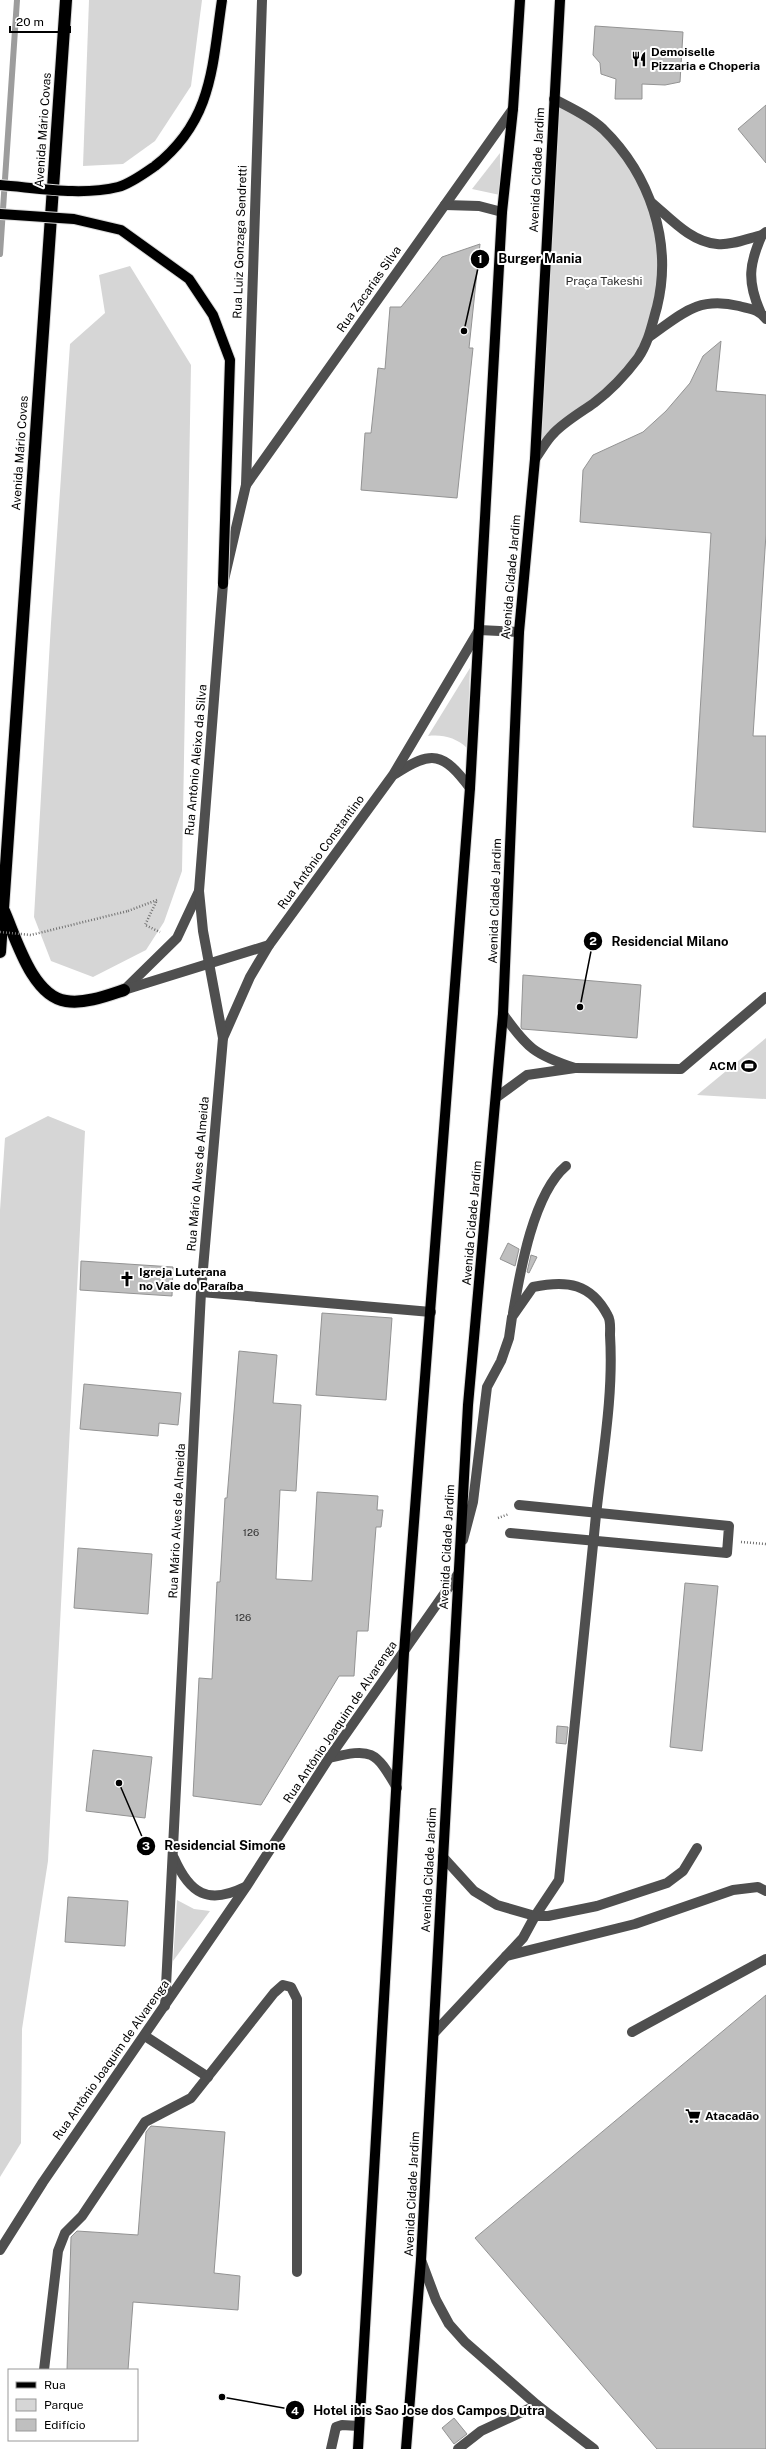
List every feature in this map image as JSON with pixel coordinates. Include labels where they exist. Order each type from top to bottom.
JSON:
[{"type":"highway","name":"Avenida Mário Covas","points":[[0,952],[66,0]]},
{"type":"highway","points":[[3,908],[37,982],[49,993],[66,1001],[96,999],[124,990]]},
{"type":"main road","points":[[0,185],[80,190],[119,187],[146,172],[163,159],[178,144],[196,117],[208,92],[222,0]]},
{"type":"main road","points":[[358,2449],[404,1652],[470,788],[502,212],[513,109],[520,0]]},
{"type":"main road","name":"Avenida Cidade Jardim","points":[[406,2449],[421,2260],[435,2032],[458,1557],[468,1405],[497,1097],[503,1014],[519,632],[535,459],[560,0]]},
{"type":"main road","points":[[0,214],[74,219],[121,230],[189,279],[213,314],[230,360],[223,584]]},
{"type":"street","name":"Rua Luiz Gonzaga Sendretti","points":[[246,485],[262,0]]},
{"type":"street","points":[[535,459],[552,434],[594,402],[621,378],[639,357],[649,337],[660,295],[662,264],[660,236],[652,204],[639,175],[603,129],[582,113],[554,99]]},
{"type":"street","name":"Rua Zacarias Silva","points":[[246,485],[513,109]]},
{"type":"street","points":[[652,204],[686,232],[700,240],[718,245],[764,233]]},
{"type":"street","points":[[444,205],[479,206],[502,212]]},
{"type":"street","points":[[763,315],[752,292],[751,271],[753,256],[764,233]]},
{"type":"street","points":[[649,337],[690,309],[702,304],[722,302],[763,315]]},
{"type":"street","name":"Rua Antônio Aleixo da Silva","points":[[223,1038],[209,962],[199,891],[223,584],[246,485]]},
{"type":"street","points":[[479,630],[519,632]]},
{"type":"street","name":"Rua Antônio Constantino","points":[[223,1038],[250,977],[269,944],[394,775],[479,630]]},
{"type":"street","name":"Rua Antônio Constantino","points":[[394,775],[415,761],[430,757],[444,761],[456,770],[470,788]]},
{"type":"street","points":[[124,990],[176,938],[199,891]]},
{"type":"street","points":[[124,990],[269,944]]},
{"type":"street","points":[[497,1097],[527,1075],[575,1068],[681,1069],[766,998]]},
{"type":"street","points":[[503,1014],[529,1048],[545,1058],[575,1068]]},
{"type":"street","name":"Rua Mário Alves de Almeida","points":[[165,2006],[201,1292],[223,1038]]},
{"type":"street","points":[[458,1557],[473,1502],[487,1387],[501,1361],[509,1338],[520,1267],[546,1190],[566,1166]]},
{"type":"street","points":[[435,2032],[504,1956],[523,1938],[535,1916],[559,1880],[593,1540],[606,1433],[611,1351],[609,1317],[596,1298],[581,1286],[546,1284],[533,1287],[512,1317]]},
{"type":"street","points":[[201,1292],[431,1312]]},
{"type":"street","points":[[510,1533],[727,1553],[729,1526],[519,1505]]},
{"type":"street","name":"Rua Antônio Joaquim de Alvarenga","points":[[0,2250],[43,2182],[145,2036],[246,1887],[329,1758],[458,1574]]},
{"type":"street","points":[[329,1758],[365,1752],[377,1757],[383,1763],[397,1788]]},
{"type":"street","points":[[443,1857],[474,1891],[498,1905],[535,1916],[548,1916],[597,1906],[668,1883],[683,1872],[697,1848]]},
{"type":"street","points":[[173,1856],[182,1875],[196,1891],[210,1896],[228,1895],[246,1887]]},
{"type":"street","points":[[504,1956],[635,1924],[733,1890],[758,1886],[766,1891]]},
{"type":"street","points":[[632,2032],[766,1959]]},
{"type":"street","points":[[44,2369],[58,2251],[65,2234],[82,2216],[145,2122],[191,2098],[274,1992],[283,1985],[291,1987],[297,1999],[297,2272]]},
{"type":"street","points":[[145,2036],[208,2077]]},
{"type":"street","points":[[421,2260],[436,2300],[449,2324],[483,2360],[537,2405],[594,2449]]},
{"type":"street","points":[[458,2449],[481,2431],[537,2405]]},
{"type":"street","points":[[331,2449],[336,2427],[342,2425],[359,2426]]},
{"type":"path","points":[[0,932],[31,936],[128,911],[156,900],[145,925],[160,932]]},
{"type":"path","points":[[728,1540],[766,1544]]},
{"type":"green space","points":[[89,0],[202,0],[191,86],[155,141],[123,164],[83,166]]},
{"type":"green space","name":"Praça Takeshi","points":[[554,99],[582,113],[639,175],[660,236],[660,295],[639,357],[576,415],[535,459]]},
{"type":"green space","points":[[500,153],[500,195],[472,189]]},
{"type":"green space","points":[[130,266],[191,365],[182,871],[164,922],[146,950],[93,977],[51,961],[34,917],[51,623],[70,344],[105,313],[99,275]]},
{"type":"green space","points":[[470,668],[467,748],[454,739],[439,736],[428,736]]},
{"type":"green space","name":"ACM","points":[[766,1038],[766,1099],[697,1095]]},
{"type":"green space","points":[[48,1116],[85,1131],[48,1861],[22,2029],[21,2143],[0,2177],[0,1210],[5,1138]]},
{"type":"green space","points":[[177,1900],[194,1909],[210,1911],[173,1961]]},
{"type":"building","name":"Demoiselle Pizzaria e Choperia","points":[[595,26],[683,32],[680,82],[665,85],[642,84],[642,99],[615,99],[616,79],[601,74],[600,63],[593,55]]},
{"type":"building","points":[[766,105],[766,163],[738,129]]},
{"type":"building","points":[[480,244],[469,348],[473,348],[457,498],[361,490],[365,433],[371,433],[378,368],[385,369],[390,307],[401,307],[442,257]]},
{"type":"building","points":[[721,341],[716,391],[766,395],[766,534],[753,736],[766,736],[766,832],[693,827],[711,533],[580,522],[583,470],[593,455],[643,432],[666,411],[690,383],[703,356]]},
{"type":"building","points":[[523,975],[641,985],[637,1038],[522,1029]]},
{"type":"building","points":[[508,1243],[519,1249],[515,1266],[500,1259]]},
{"type":"building","points":[[531,1255],[537,1257],[529,1273],[527,1272]]},
{"type":"building","name":"Igreja Luterana no Vale do Paraíba","points":[[81,1261],[173,1267],[172,1296],[80,1290]]},
{"type":"building","points":[[322,1313],[392,1318],[386,1400],[316,1395]]},
{"type":"building","points":[[239,1351],[277,1355],[273,1403],[301,1405],[296,1491],[280,1490],[276,1579],[312,1581],[317,1492],[378,1496],[377,1510],[383,1510],[381,1527],[376,1527],[368,1631],[357,1631],[354,1676],[339,1676],[261,1805],[193,1796],[199,1678],[212,1679],[217,1582],[220,1582],[225,1498],[227,1498]]},
{"type":"building","points":[[84,1384],[181,1393],[178,1425],[159,1423],[158,1436],[80,1429]]},
{"type":"building","points":[[78,1548],[152,1554],[148,1614],[74,1608]]},
{"type":"building","points":[[685,1583],[718,1586],[702,1751],[670,1747]]},
{"type":"building","points":[[557,1726],[568,1727],[566,1744],[556,1743]]},
{"type":"building","points":[[93,1750],[152,1757],[145,1818],[86,1811]]},
{"type":"building","points":[[68,1897],[128,1901],[125,1946],[65,1942]]},
{"type":"building","name":"Atacadão","points":[[766,1995],[766,2449],[657,2449],[475,2238]]},
{"type":"building","points":[[151,2126],[225,2132],[214,2273],[240,2276],[238,2310],[133,2302],[128,2369],[67,2369],[71,2237],[77,2231],[138,2235],[146,2132]]},
{"type":"building","points":[[454,2418],[467,2434],[454,2444],[442,2428]]},
{"type":"waterway","points":[[0,254],[17,0]]},
{"type":"place","name":"Demoiselle Pizzaria e Choperia","points":[[639,59]]},
{"type":"place","name":"Burger Mania","points":[[464,331]]},
{"type":"place","name":"Residencial Milano","points":[[580,1007]]},
{"type":"place","name":"ACM","points":[[749,1066]]},
{"type":"place","name":"Igreja Luterana no Vale do Paraíba","points":[[127,1279]]},
{"type":"place","name":"Residencial Simone","points":[[119,1783]]},
{"type":"place","name":"Atacadão","points":[[693,2116]]},
{"type":"place","name":"Hotel ibis Sao Jose dos Campos Dutra","points":[[222,2397]]}]
